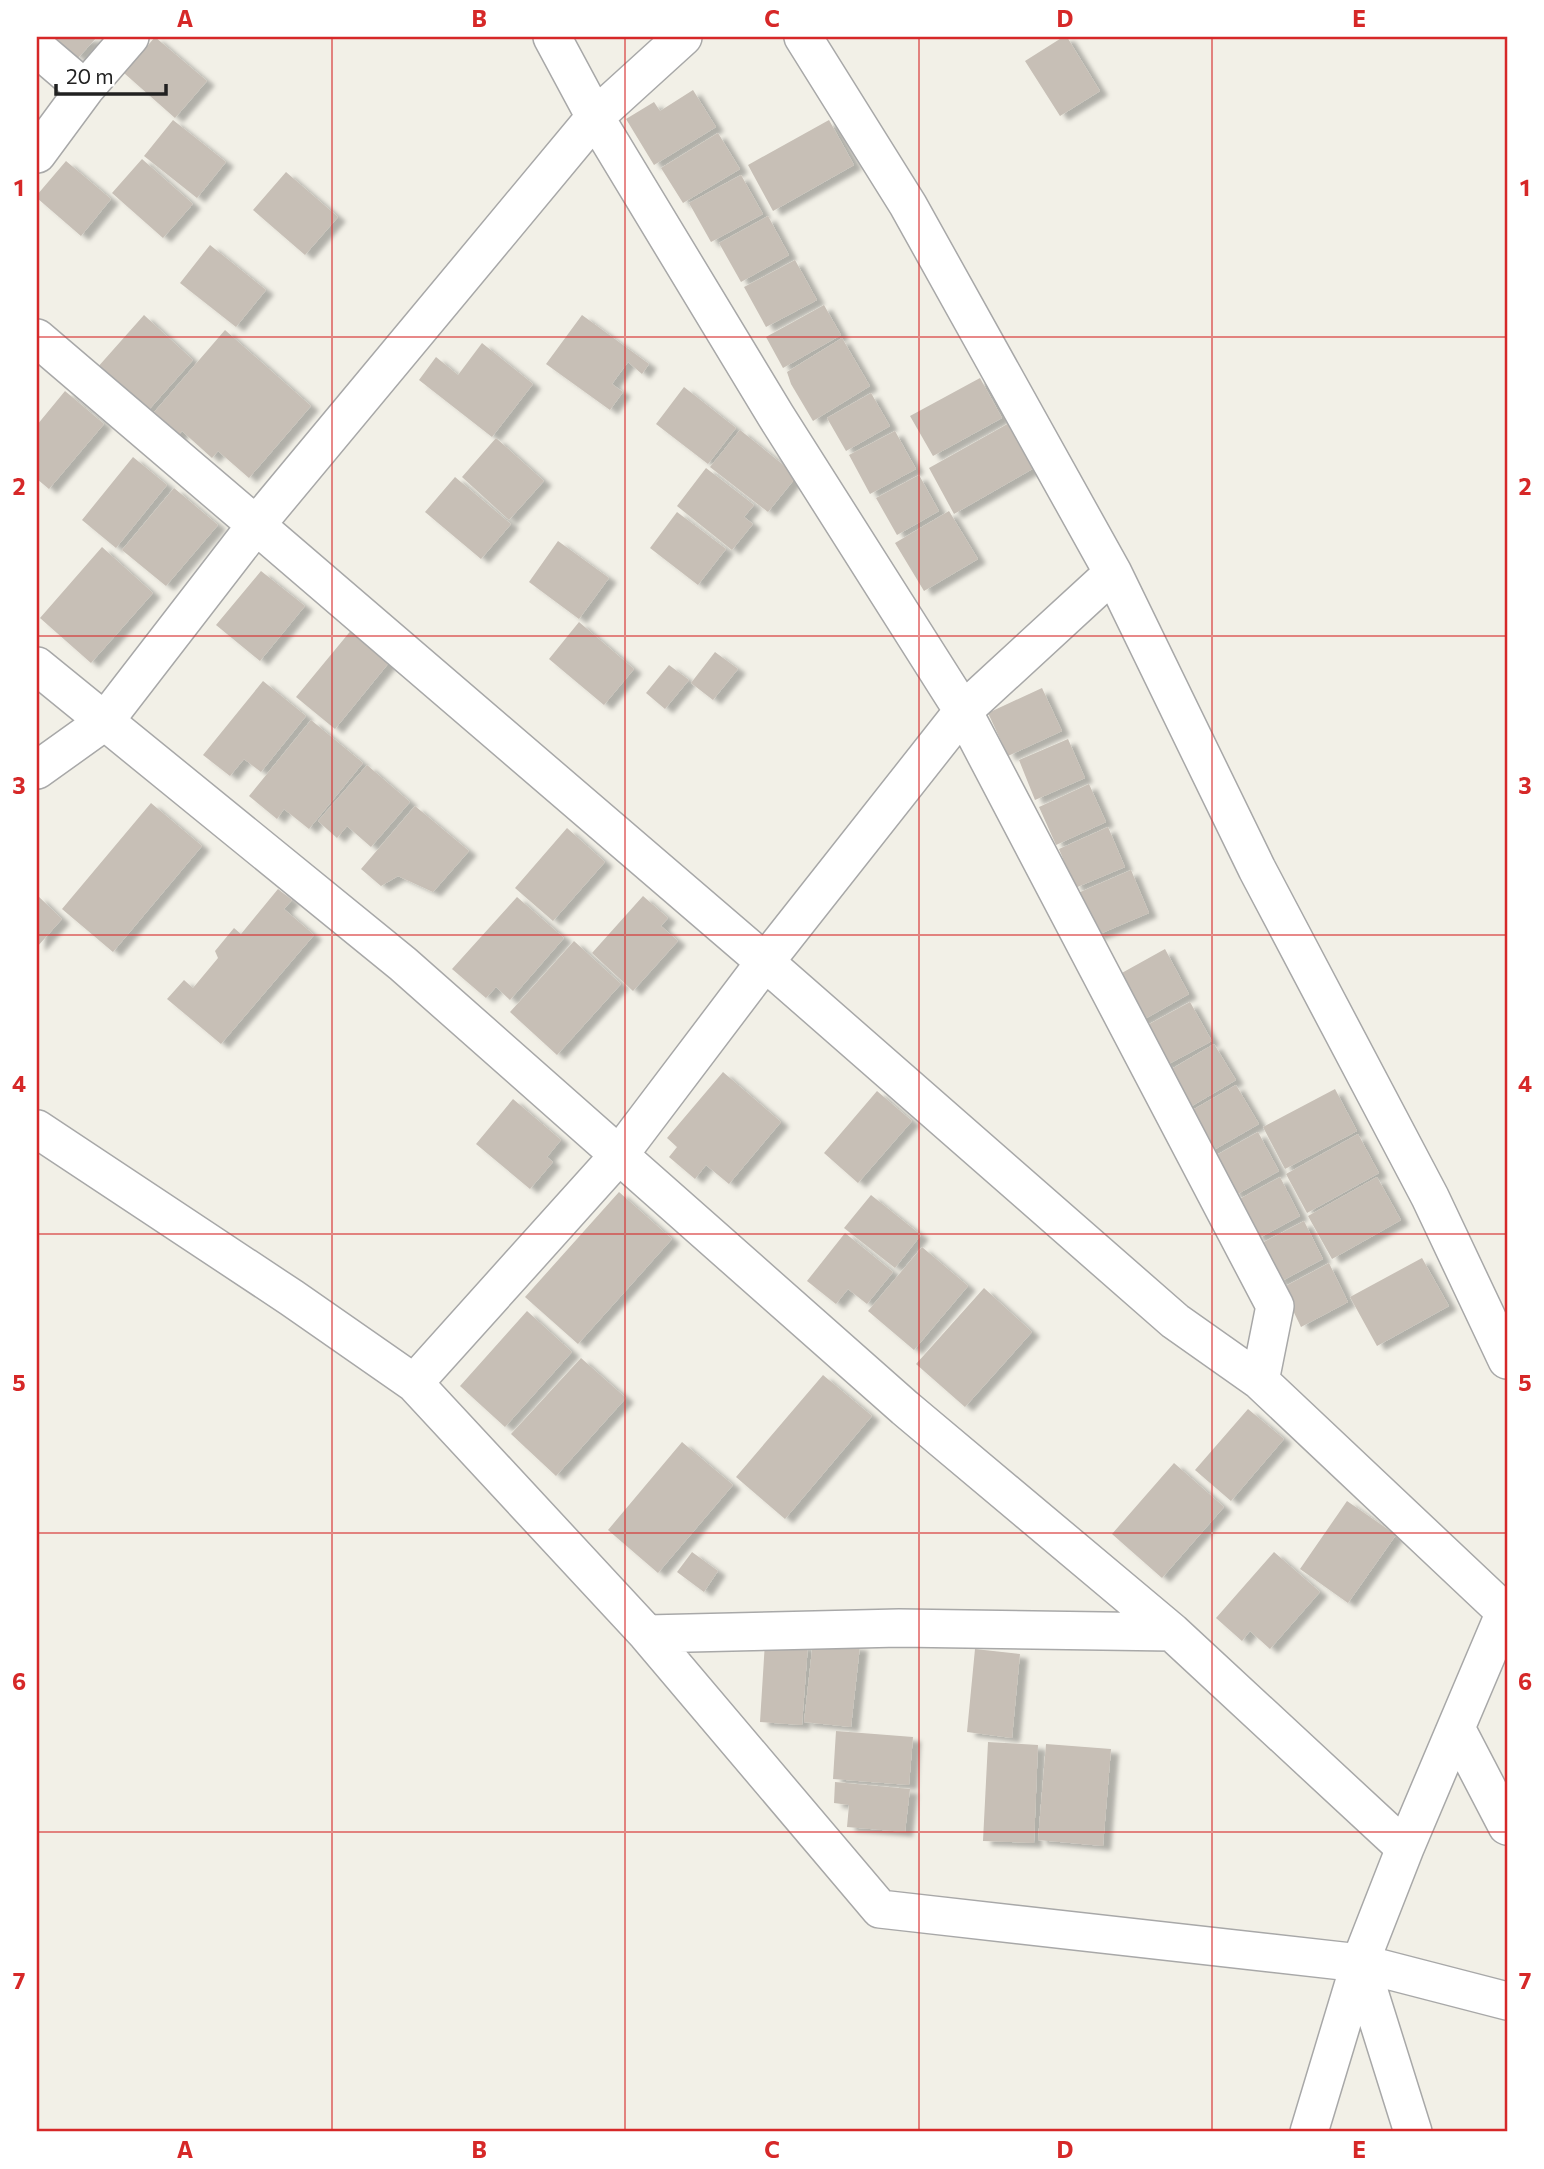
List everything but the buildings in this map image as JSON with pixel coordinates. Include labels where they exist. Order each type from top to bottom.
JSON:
[{"type":"street","points":[[37,154],[85,89],[130,37]]},
{"type":"street","points":[[552,37],[594,117],[776,416],[963,711],[1275,1306],[1260,1381]]},
{"type":"street","points":[[37,770],[104,722],[257,525],[594,117],[683,37]]},
{"type":"street","points":[[803,37],[908,205],[1113,573],[1257,869],[1430,1197],[1507,1360]]},
{"type":"street","points":[[37,48],[85,89]]},
{"type":"street","points":[[37,338],[765,962],[1175,1321],[1260,1381],[1506,1609],[1405,1848],[1360,1963],[1309,2132]]},
{"type":"street","points":[[414,1383],[619,1155],[765,962],[963,711],[1113,573]]},
{"type":"street","points":[[37,666],[403,964],[905,1408],[1172,1632],[1405,1848]]},
{"type":"street","points":[[37,1129],[292,1298],[414,1383],[647,1634],[880,1909],[1360,1963],[1507,2001]]},
{"type":"street","points":[[647,1634],[899,1628],[1172,1632]]},
{"type":"street","points":[[1456,1728],[1507,1826]]},
{"type":"street","points":[[1360,1963],[1413,2132]]}]
